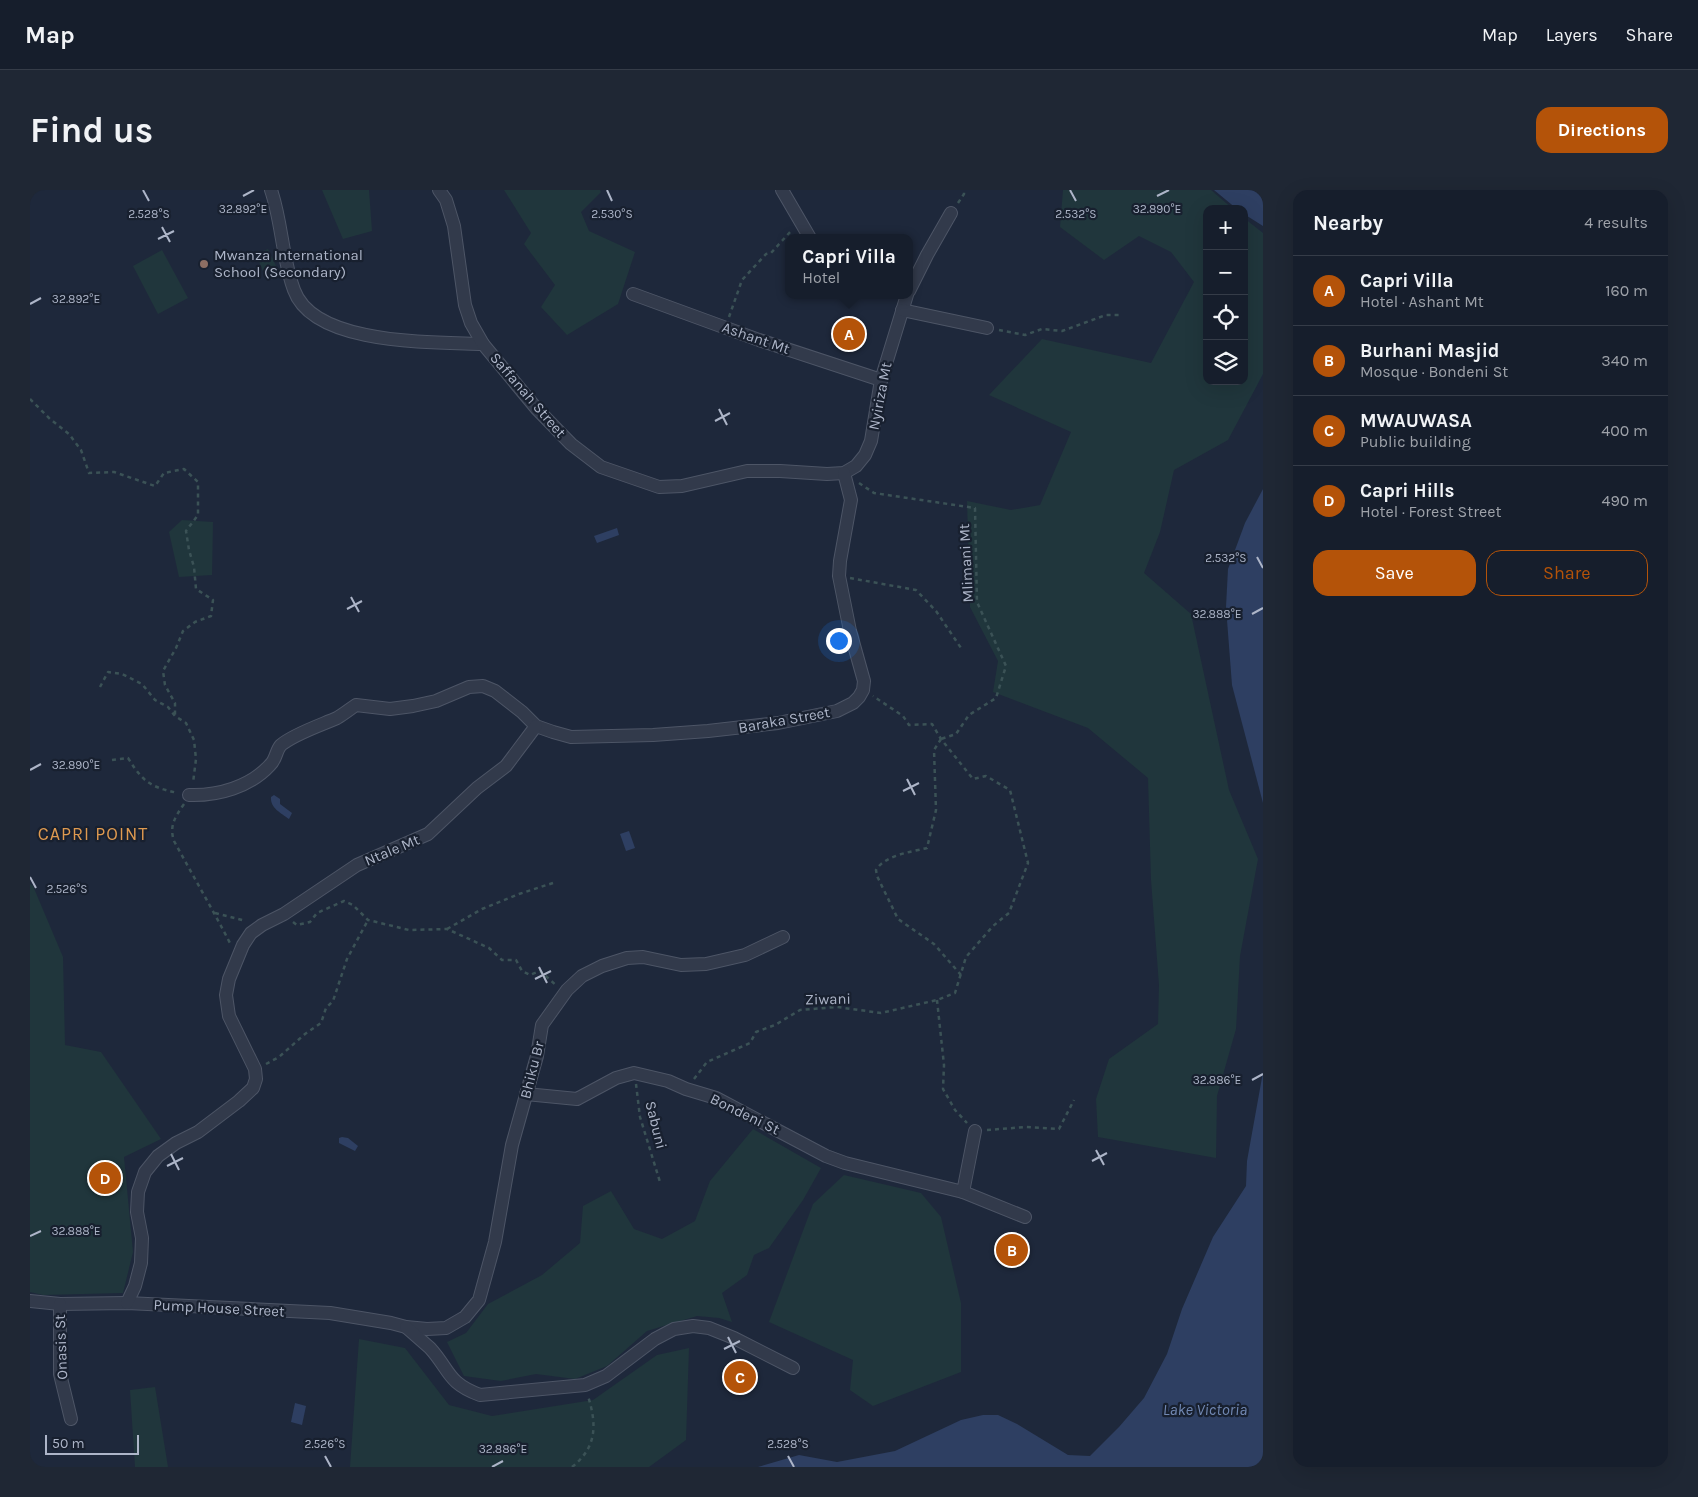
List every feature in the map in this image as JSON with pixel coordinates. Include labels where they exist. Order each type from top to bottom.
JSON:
[{"type":"street","points":[[271,190],[277,206],[294,292],[306,310],[326,322],[363,335],[408,341],[484,344]]},
{"type":"street","name":"Saffanah Street","points":[[439,190],[446,200],[454,226],[465,305],[471,323],[484,344],[536,408],[571,444],[601,467],[658,487],[671,488],[747,471],[844,473]]},
{"type":"street","points":[[782,190],[808,234]]},
{"type":"street","name":"Nyiriza Mt","points":[[913,281],[953,210]]},
{"type":"street","name":"Ashant Mt","points":[[633,294],[726,328],[881,380]]},
{"type":"street","name":"Nyiriza Mt","points":[[844,473],[856,466],[865,455],[871,442],[881,380],[904,299]]},
{"type":"street","points":[[907,299],[987,328]]},
{"type":"street","points":[[844,473],[851,500],[839,576],[850,631],[863,673],[864,690]]},
{"type":"street","points":[[189,796],[218,794],[241,785],[259,775],[272,764],[280,746],[312,728],[338,717],[356,705],[390,709],[413,706],[436,700],[469,687],[483,686],[495,691],[522,712],[536,726]]},
{"type":"street","name":"Baraka Street","points":[[536,726],[571,737],[708,731],[778,723],[837,711],[853,703],[864,690]]},
{"type":"street","name":"Ntale Mt","points":[[255,1069],[229,1016],[226,995],[229,979],[237,958],[251,933],[284,914],[357,865],[428,834],[476,788],[506,766],[536,726]]},
{"type":"street","name":"Bhiku Br","points":[[406,1328],[446,1328],[465,1317],[479,1300],[495,1242],[512,1146],[538,1056],[542,1025],[567,990],[582,976],[602,966],[626,958],[643,957],[681,965],[706,964],[745,955],[783,937]]},
{"type":"street","points":[[127,1303],[135,1286],[141,1263],[142,1238],[137,1205],[138,1192],[145,1172],[158,1156],[176,1143],[198,1132],[253,1088],[256,1079],[255,1069]]},
{"type":"street","points":[[526,1094],[577,1099],[616,1078],[634,1073]]},
{"type":"street","name":"Bondeni St","points":[[634,1073],[668,1081],[686,1089],[716,1098],[826,1156],[845,1163],[962,1192],[1025,1217]]},
{"type":"street","points":[[962,1192],[975,1131]]},
{"type":"street","name":"Pump House Street","points":[[30,1301],[60,1304],[127,1303],[258,1311],[330,1313],[391,1322],[406,1328]]},
{"type":"street","name":"Onasis St","points":[[60,1304],[60,1374],[71,1419]]},
{"type":"street","points":[[406,1328],[431,1350],[452,1379],[465,1390],[480,1395],[585,1385],[606,1376],[644,1347],[674,1329],[693,1326],[709,1328],[734,1338],[794,1368]]},
{"type":"path","points":[[953,210],[964,194],[964,190]]},
{"type":"path","points":[[788,234],[800,220]]},
{"type":"path","points":[[726,328],[742,280],[785,237]]},
{"type":"path","points":[[987,328],[1025,334],[1042,329],[1062,331],[1106,314],[1120,315]]},
{"type":"path","points":[[30,399],[50,419],[69,434],[81,450],[89,473],[114,472],[156,486],[164,473],[184,469],[198,482],[198,515],[186,531],[194,567],[196,589],[213,600],[211,616],[183,630],[176,648],[163,671],[165,685],[175,703],[175,716]]},
{"type":"path","name":"Mlimani Mt","points":[[844,473],[874,493],[975,508],[977,602],[1006,666],[996,698],[969,715],[956,734],[941,739]]},
{"type":"path","points":[[839,576],[916,590],[936,611],[961,648]]},
{"type":"path","points":[[100,687],[108,672],[122,674],[142,684],[155,700],[168,707],[175,716],[186,723],[194,740],[196,759],[194,779],[189,796],[174,820],[171,830],[178,849],[207,903],[215,914],[237,958]]},
{"type":"path","points":[[864,690],[903,716],[909,725],[932,724],[941,739],[973,779],[986,776],[1010,790],[1028,863],[1009,913],[992,926],[966,957],[961,974]]},
{"type":"path","points":[[941,739],[934,750],[936,810],[927,848],[899,855],[879,865],[876,870],[877,876],[898,919],[934,944],[961,974]]},
{"type":"path","points":[[112,760],[128,758],[140,776],[159,789],[189,796]]},
{"type":"path","points":[[447,929],[482,909],[556,882]]},
{"type":"path","points":[[284,914],[297,925],[310,922],[317,913],[344,901],[353,905],[368,920],[409,930],[447,929],[489,948],[502,960],[516,960],[522,971],[530,975],[540,971],[553,984],[567,990]]},
{"type":"path","points":[[215,914],[262,925]]},
{"type":"path","points":[[255,1069],[279,1057],[321,1022],[326,1008],[333,1000],[347,959],[368,920]]},
{"type":"path","name":"Ziwani","points":[[686,1089],[707,1062],[750,1043],[756,1032],[775,1025],[800,1010],[837,1007],[881,1013],[937,1000],[955,993],[961,974]]},
{"type":"path","points":[[937,1000],[944,1065],[943,1089],[955,1110],[975,1131],[1026,1127],[1059,1129],[1074,1100]]},
{"type":"path","name":"Sabuni","points":[[634,1073],[640,1117],[660,1182]]},
{"type":"path","points":[[572,1467],[581,1460],[590,1448],[594,1416],[585,1385]]},
{"type":"green space","points":[[322,190],[369,190],[372,231],[343,239]]},
{"type":"green space","points":[[504,190],[600,190],[601,192],[581,212],[589,231],[635,252],[618,304],[567,335],[541,307],[555,285],[524,244],[531,233]]},
{"type":"green space","points":[[1063,190],[1211,190],[1228,205],[1203,205],[1203,385],[1248,385],[1248,221],[1263,233],[1263,374],[1228,440],[1174,470],[1160,532],[1144,573],[1191,614],[1229,790],[1258,859],[1240,956],[1236,1029],[1217,1096],[1216,1158],[1098,1137],[1096,1099],[1109,1059],[1158,1024],[1159,985],[1151,880],[1148,778],[1088,728],[993,692],[998,661],[970,607],[967,501],[1011,510],[1040,505],[1071,432],[989,395],[1042,339],[1151,363],[1194,282],[1171,252],[1139,236],[1104,260],[1060,227]]},
{"type":"green space","points":[[268,249],[277,268],[264,274],[256,254]]},
{"type":"green space","points":[[162,250],[188,298],[158,314],[133,266]]},
{"type":"green space","points":[[182,520],[213,522],[212,575],[179,577],[169,532]]},
{"type":"green space","points":[[30,884],[33,886],[63,957],[65,1045],[101,1052],[161,1139],[124,1157],[133,1252],[123,1293],[43,1295],[30,1292]]},
{"type":"green space","points":[[753,1129],[821,1168],[803,1200],[769,1248],[754,1255],[747,1275],[722,1293],[732,1322],[719,1318],[697,1316],[647,1331],[607,1366],[575,1379],[536,1374],[501,1381],[464,1376],[447,1342],[466,1333],[488,1304],[542,1275],[580,1243],[583,1206],[611,1191],[634,1229],[662,1239],[695,1221],[710,1181]]},
{"type":"green space","points":[[844,1175],[921,1193],[941,1217],[961,1303],[961,1372],[873,1406],[850,1390],[853,1360],[769,1322],[813,1204]]},
{"type":"green space","points":[[359,1339],[405,1348],[449,1405],[492,1416],[593,1400],[657,1355],[689,1348],[686,1440],[649,1467],[350,1467]]},
{"type":"green space","points":[[155,1387],[168,1467],[135,1467],[130,1390]]},
{"type":"water","points":[[1214,190],[1263,190],[1263,226],[1248,217],[1248,205],[1232,205]]},
{"type":"water","points":[[1263,489],[1263,803],[1232,685],[1226,607],[1228,569],[1245,523]]},
{"type":"water","points":[[617,528],[619,535],[597,543],[594,536]]},
{"type":"water","points":[[274,795],[280,799],[280,804],[292,813],[289,819],[272,804],[271,797]]},
{"type":"water","points":[[629,831],[635,848],[626,851],[620,834]]},
{"type":"water","name":"Lake Victoria","points":[[1263,1072],[1263,1467],[758,1467],[799,1455],[837,1462],[895,1451],[961,1420],[983,1415],[998,1415],[1017,1424],[1068,1455],[1090,1456],[1144,1398],[1167,1354],[1182,1309],[1213,1237],[1246,1186],[1247,1161]]},
{"type":"water","points":[[339,1138],[348,1138],[358,1146],[355,1151],[339,1143]]},
{"type":"water","points":[[295,1403],[306,1406],[302,1425],[291,1422]]},
{"type":"place","name":"Mwanza International School (Secondary)","points":[[204,264]]},
{"type":"place","name":"Capri Villa","points":[[849,334]]},
{"type":"place","name":"Capri Hills","points":[[105,1178]]},
{"type":"place","name":"Burhani Masjid","points":[[1012,1250]]},
{"type":"place","name":"MWAUWASA","points":[[740,1377]]},
{"type":"district","name":"CAPRI POINT","points":[[93,834]]}]
